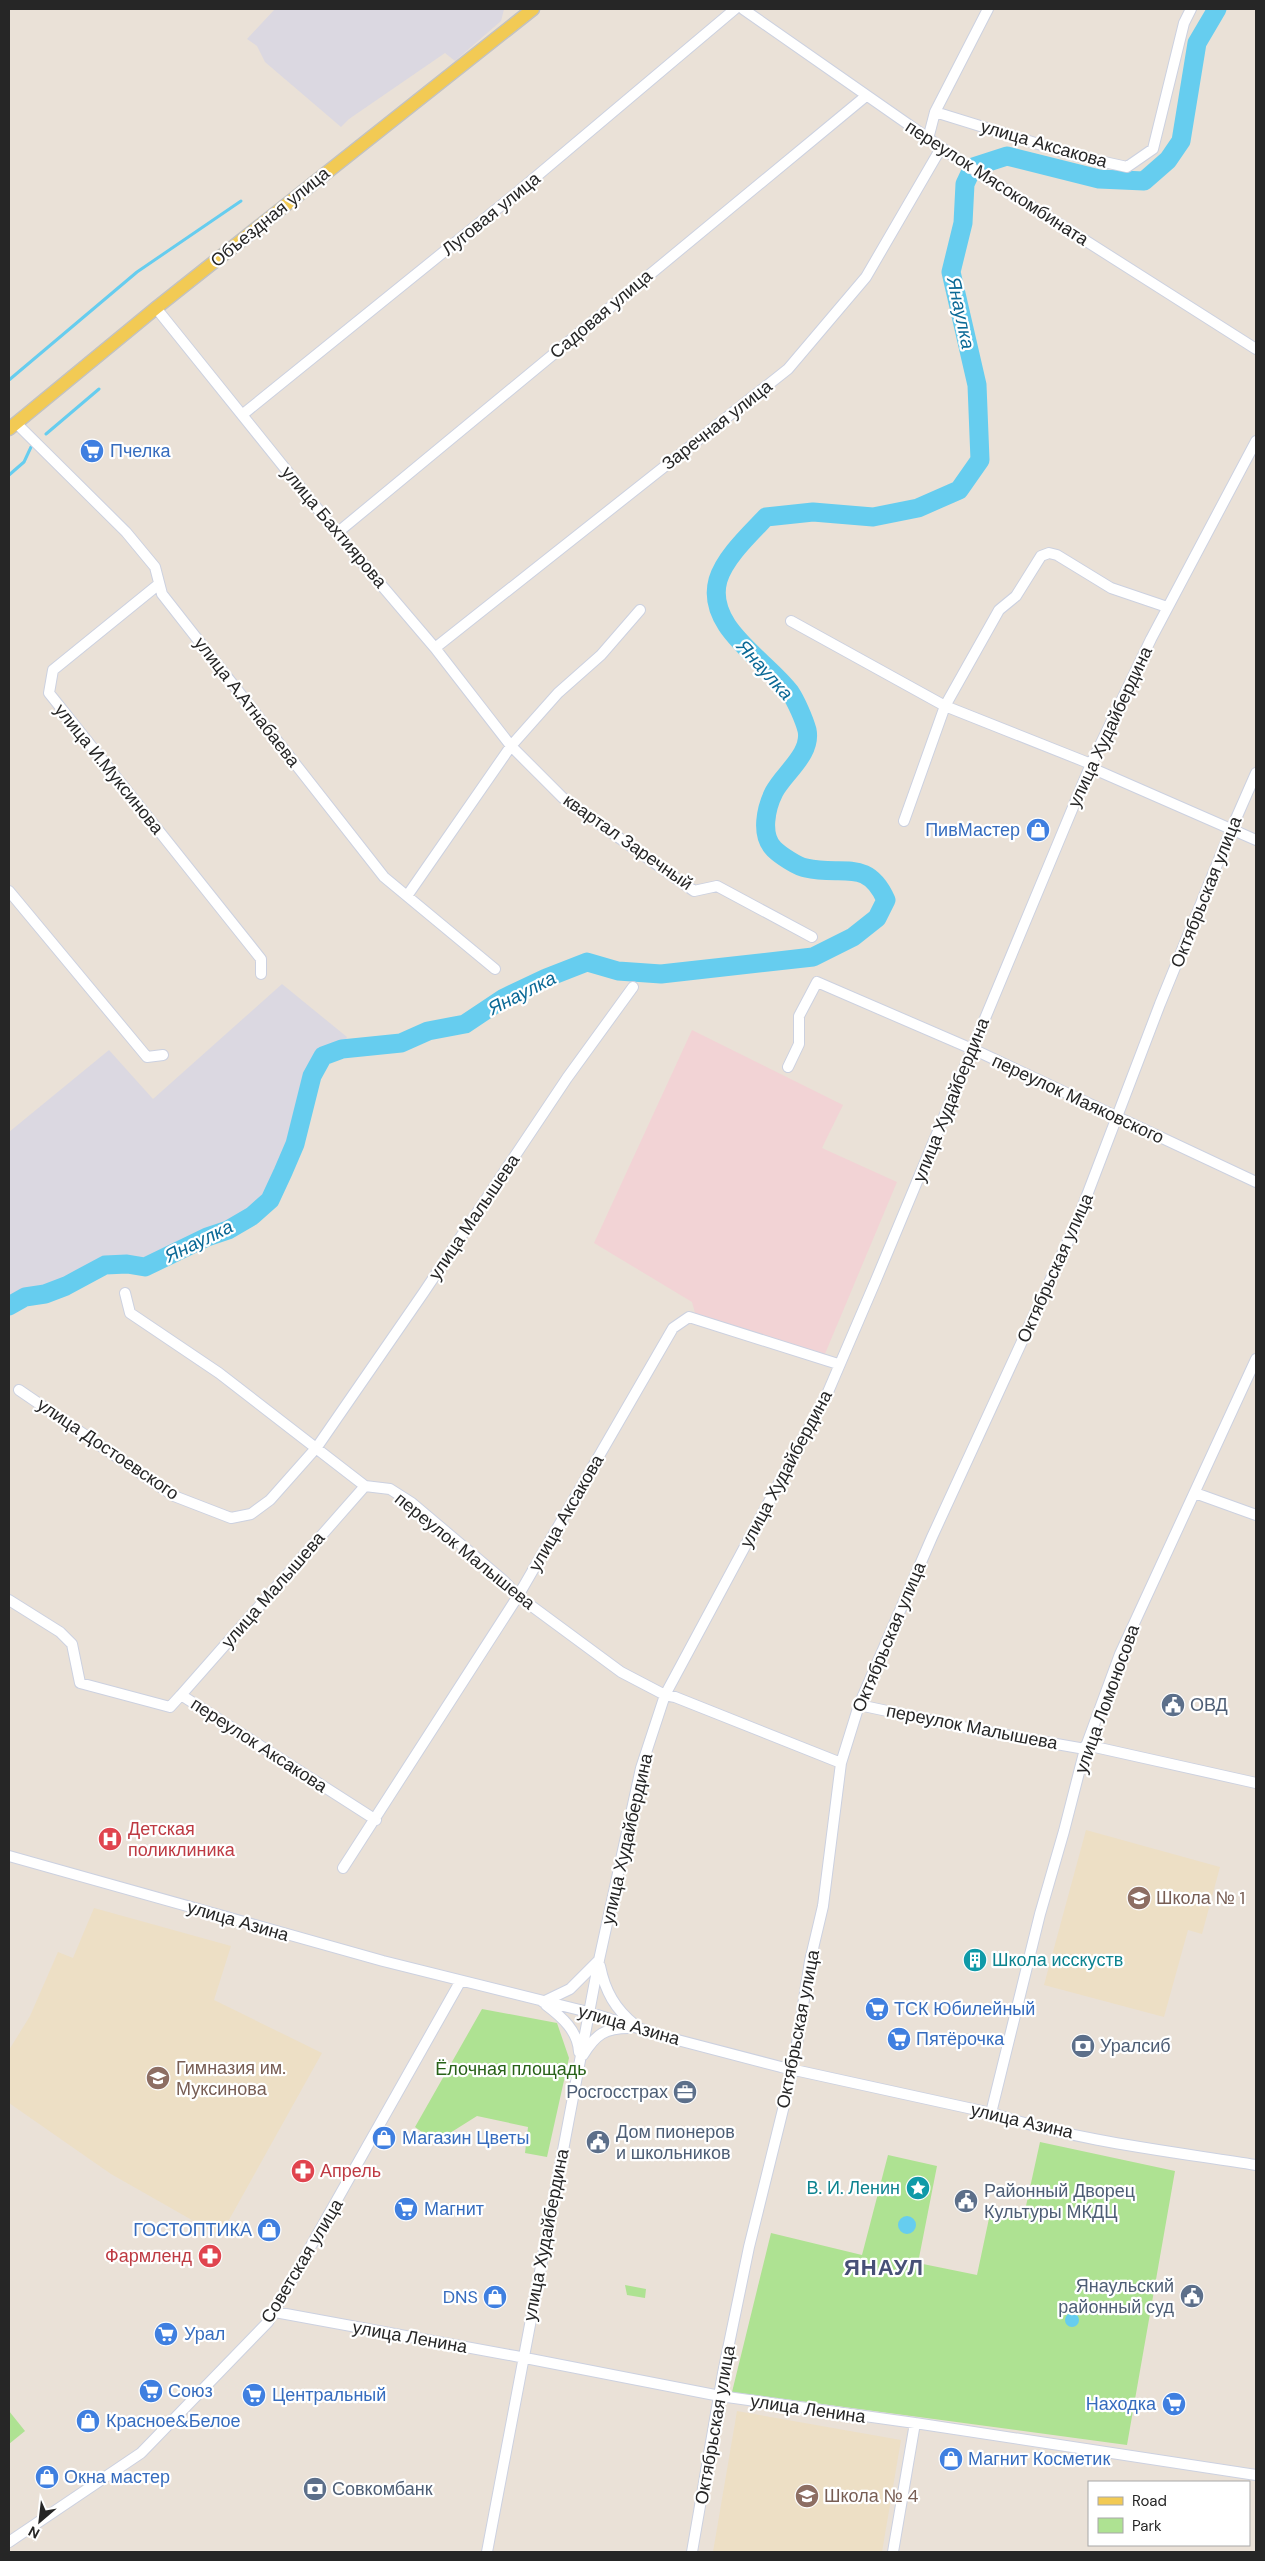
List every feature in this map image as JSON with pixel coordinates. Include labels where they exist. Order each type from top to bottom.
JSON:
[{"type":"main road","name":"Объездная улица","points":[[12,426],[156,308],[533,9]]},
{"type":"street","name":"Луговая улица","points":[[242,415],[527,185],[736,9]]},
{"type":"street","name":"переулок Мясокомбината","points":[[743,9],[965,164],[1256,349]]},
{"type":"street","points":[[928,138],[935,112],[988,9]]},
{"type":"street","name":"улица Аксакова","points":[[935,112],[1077,156],[1127,167],[1153,149],[1184,23],[1191,9]]},
{"type":"street","name":"Садовая улица","points":[[337,533],[866,96]]},
{"type":"street","name":"Заречная улица","points":[[435,648],[788,369],[866,277],[941,148]]},
{"type":"street","name":"улица Бахтиярова","points":[[156,308],[337,533],[435,648],[511,746]]},
{"type":"street","name":"улица А.Атнабаева","points":[[12,426],[126,532],[155,568],[162,594],[384,877],[495,969]]},
{"type":"street","name":"улица Худайбердина","points":[[488,2552],[522,2357],[588,2012],[641,1768],[665,1695],[823,1400],[884,1263],[971,1049],[1091,764],[1167,607],[1256,441]]},
{"type":"street","points":[[904,821],[944,706],[1000,610],[1016,596],[1042,556],[1049,553],[1057,555],[1111,588],[1167,607]]},
{"type":"street","name":"улица И.Муксинова","points":[[159,584],[53,670],[49,693],[261,960],[261,974]]},
{"type":"street","points":[[407,896],[511,746],[558,693],[601,655],[640,610]]},
{"type":"street","points":[[791,621],[944,706],[1091,764],[1096,770],[1256,840]]},
{"type":"street","name":"квартал Заречный","points":[[511,746],[563,798],[694,891],[717,886],[812,937]]},
{"type":"street","name":"Октябрьская улица","points":[[692,2552],[749,2247],[793,2070],[810,1961],[823,1906],[840,1763],[859,1705],[932,1537],[1076,1224],[1160,1004],[1256,773]]},
{"type":"street","points":[[9,890],[147,1057],[163,1055]]},
{"type":"street","name":"переулок Маяковского","points":[[788,1067],[799,1044],[800,1016],[817,982],[971,1049],[1256,1182]]},
{"type":"street","name":"улица Малышева","points":[[316,1447],[424,1292],[567,1078],[633,987]]},
{"type":"street","points":[[125,1293],[130,1313],[219,1374],[365,1486]]},
{"type":"street","name":"улица Аксакова","points":[[344,1868],[518,1596],[673,1328],[689,1318],[838,1364]]},
{"type":"street","name":"улица Ломоносова","points":[[991,2113],[1040,1914],[1086,1747],[1120,1654],[1256,1359]]},
{"type":"street","name":"улица Достоевского","points":[[19,1390],[174,1496],[231,1518],[252,1514],[270,1500],[316,1447]]},
{"type":"street","name":"улица Малышева","points":[[181,1695],[365,1486]]},
{"type":"street","name":"переулок Малышева","points":[[365,1486],[390,1489],[412,1503],[503,1580],[518,1596],[621,1672],[665,1695],[675,1697],[840,1763]]},
{"type":"street","points":[[1195,1493],[1256,1515]]},
{"type":"street","name":"переулок Аксакова","points":[[9,1600],[60,1632],[72,1644],[80,1683],[170,1707],[181,1695],[376,1820]]},
{"type":"street","name":"переулок Малышева","points":[[859,1705],[977,1730],[1086,1747],[1256,1783]]},
{"type":"street","name":"улица Азина","points":[[9,1856],[460,1982],[588,2012],[666,2037],[793,2070],[991,2113],[1022,2123],[1109,2141],[1189,2156],[1256,2165]]},
{"type":"street","points":[[580,2060],[578,2043],[573,2032],[565,2020],[543,2002],[570,1989],[599,1960]]},
{"type":"street","points":[[599,1960],[603,1980],[612,2000],[622,2014],[639,2028]]},
{"type":"street","name":"Советская улица","points":[[9,2542],[141,2453],[226,2367],[274,2312],[460,1982]]},
{"type":"street","points":[[580,2060],[589,2045],[610,2028],[639,2028]]},
{"type":"street","name":"улица Ленина","points":[[274,2312],[522,2357],[720,2396],[915,2423],[1256,2475]]},
{"type":"street","points":[[893,2552],[915,2423]]},
{"type":"shaded area","points":[[275,9],[504,9],[501,21],[455,61],[445,53],[349,119],[341,127],[265,62],[257,46],[247,39]]},
{"type":"shaded area","points":[[282,984],[347,1037],[342,1049],[323,1056],[312,1076],[295,1144],[270,1200],[252,1216],[228,1230],[207,1237],[145,1267],[127,1264],[105,1265],[66,1286],[45,1294],[25,1297],[9,1306],[9,1132],[109,1050],[153,1099]]},
{"type":"shaded area","points":[[692,1030],[843,1105],[822,1148],[897,1182],[822,1361],[695,1313],[692,1302],[594,1243]]},
{"type":"shaded area","name":"Школа № 1","points":[[1086,1830],[1220,1867],[1202,1934],[1188,1930],[1164,2017],[1044,1985]]},
{"type":"shaded area","name":"Гимназия им. Муксинова","points":[[94,1908],[231,1946],[214,2000],[322,2053],[220,2236],[111,2174],[9,2103],[9,2050],[30,2016],[58,1952],[73,1958]]},
{"type":"shaded area","name":"Школа № 4","points":[[737,2411],[901,2440],[882,2552],[713,2552]]},
{"type":"green space","name":"Ёлочная площадь","points":[[482,2009],[557,2023],[569,2058],[547,2157],[525,2153],[528,2127],[477,2116],[442,2138],[426,2135],[415,2127]]},
{"type":"green space","points":[[1040,2142],[1175,2171],[1127,2445],[732,2392],[771,2233],[862,2255],[888,2155],[937,2166],[918,2263],[977,2275],[991,2209],[1024,2215]]},
{"type":"green space","points":[[625,2285],[646,2289],[645,2298],[627,2295]]},
{"type":"green space","points":[[9,2411],[25,2431],[9,2444]]},
{"type":"water","points":[[907,2216],[913,2219],[916,2225],[913,2231],[907,2234],[901,2231],[898,2225],[901,2219]]},
{"type":"water","points":[[1069,2313],[1075,2313],[1079,2320],[1075,2327],[1069,2327],[1065,2323],[1065,2317]]},
{"type":"waterway","name":"Янаулка","points":[[9,1306],[25,1297],[45,1294],[66,1286],[105,1265],[127,1264],[145,1267],[207,1237],[228,1230],[252,1216],[270,1200],[283,1172],[295,1144],[312,1076],[323,1056],[342,1049],[401,1043],[428,1031],[465,1024],[504,998],[546,978],[587,962],[618,971],[661,974],[813,957],[853,937],[877,918],[886,900],[879,887],[871,878],[862,873],[852,871],[819,870],[803,867],[780,854],[770,843],[766,829],[769,806],[778,785],[801,755],[807,739],[807,730],[800,710],[790,692],[740,641],[728,627],[720,613],[716,597],[721,571],[732,554],[766,517],[813,512],[873,517],[918,508],[959,490],[980,460],[977,385],[951,272],[963,223],[965,184],[973,167],[1007,156],[1099,179],[1144,181],[1168,160],[1181,141],[1197,43],[1217,9]]},
{"type":"waterway","points":[[9,380],[137,272],[241,201]]},
{"type":"waterway","points":[[46,434],[99,389]]},
{"type":"waterway","points":[[9,475],[24,462],[31,447]]},
{"type":"place","name":"Пчелка","points":[[92,451]]},
{"type":"place","name":"ПивМастер","points":[[1038,830]]},
{"type":"place","name":"ОВД","points":[[1173,1705]]},
{"type":"place","name":"Детская поликлиника","points":[[110,1839]]},
{"type":"place","name":"Школа № 1","points":[[1139,1898]]},
{"type":"place","name":"Школа исскуств","points":[[975,1960]]},
{"type":"place","name":"ТСК Юбилейный","points":[[877,2009]]},
{"type":"place","name":"Пятёрочка","points":[[899,2039]]},
{"type":"place","name":"Уралсиб","points":[[1083,2046]]},
{"type":"place","name":"Гимназия им. Муксинова","points":[[158,2078]]},
{"type":"place","name":"Росгосстрах","points":[[685,2092]]},
{"type":"place","name":"Магазин Цветы","points":[[384,2138]]},
{"type":"place","name":"Дом пионеров и школьников","points":[[598,2142]]},
{"type":"place","name":"Апрель","points":[[303,2171]]},
{"type":"place","name":"В. И. Ленин","points":[[918,2188]]},
{"type":"place","name":"Районный Дворец Культуры МКДЦ","points":[[966,2201]]},
{"type":"place","name":"Магнит","points":[[406,2209]]},
{"type":"place","name":"ГОСТОПТИКА","points":[[269,2230]]},
{"type":"place","name":"Фармленд","points":[[210,2256]]},
{"type":"place","name":"Янаульский районный суд","points":[[1192,2296]]},
{"type":"place","name":"DNS","points":[[495,2297]]},
{"type":"place","name":"Урал","points":[[166,2334]]},
{"type":"place","name":"Союз","points":[[151,2391]]},
{"type":"place","name":"Центральный","points":[[254,2395]]},
{"type":"place","name":"Находка","points":[[1174,2404]]},
{"type":"place","name":"Красное&Белое","points":[[88,2421]]},
{"type":"place","name":"Магнит Косметик","points":[[951,2459]]},
{"type":"place","name":"Окна мастер","points":[[47,2477]]},
{"type":"place","name":"Совкомбанк","points":[[315,2489]]},
{"type":"place","name":"Школа № 4","points":[[807,2496]]},
{"type":"district","name":"ЯНАУЛ","points":[[884,2267]]}]
